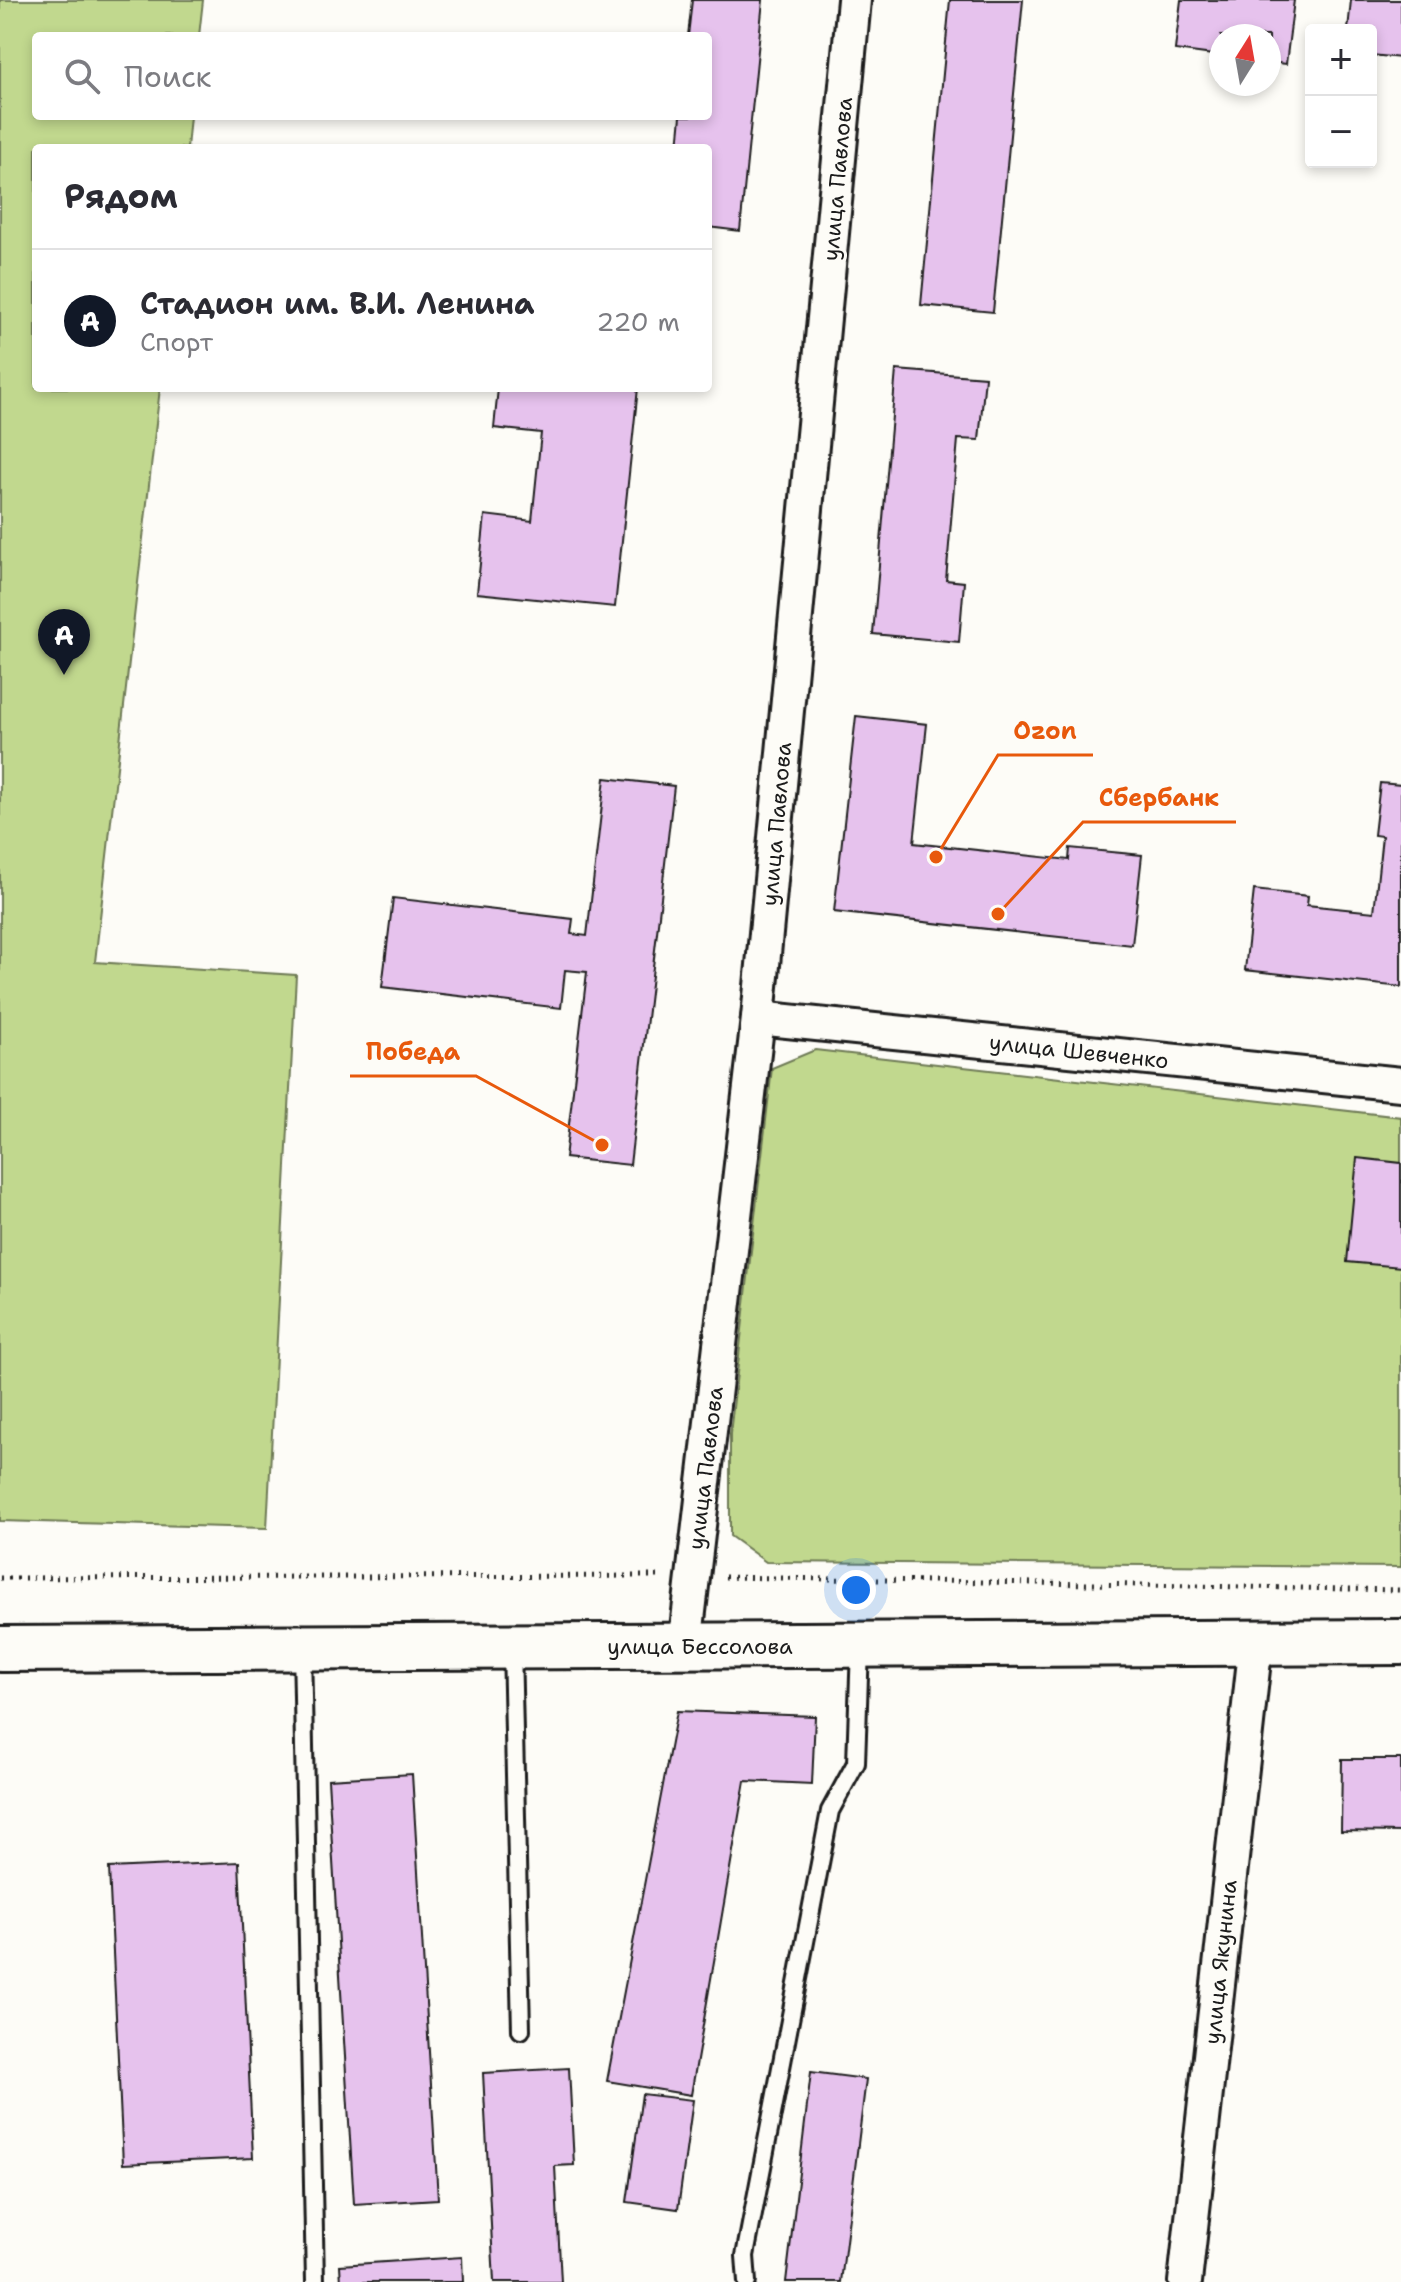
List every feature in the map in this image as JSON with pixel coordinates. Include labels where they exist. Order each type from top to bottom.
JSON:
[{"type":"main road","name":"улица Бессолова","points":[[0,1649],[1401,1642]]},
{"type":"street","name":"улица Павлова","points":[[685,1646],[758,1018],[854,0]]},
{"type":"street","name":"улица Шевченко","points":[[758,1018],[1401,1084]]},
{"type":"street","name":"улица Якунина","points":[[1185,2282],[1256,1642]]},
{"type":"lane","points":[[747,2282],[745,2256],[830,1811],[856,1763],[860,1645]]},
{"type":"lane","points":[[512,1646],[521,2030]]},
{"type":"lane","points":[[302,1648],[315,2282]]},
{"type":"path","points":[[0,1578],[692,1576],[1401,1590]]},
{"type":"green space","points":[[0,0],[203,0],[199,32],[32,32],[32,120],[190,120],[187,144],[32,144],[32,392],[160,392],[95,962],[296,975],[267,1528],[0,1521]]},
{"type":"green space","points":[[815,1050],[1401,1117],[1401,1567],[766,1562],[730,1536],[730,1434],[772,1068]]},
{"type":"building","points":[[692,0],[763,0],[740,231],[712,228],[712,144],[678,144],[681,120],[712,120],[712,32],[688,32]]},
{"type":"building","points":[[950,0],[1023,0],[993,312],[921,305]]},
{"type":"building","points":[[1181,0],[1294,0],[1286,64],[1281,63],[1281,24],[1209,24],[1209,54],[1175,50]]},
{"type":"building","points":[[1351,0],[1401,0],[1401,58],[1377,56],[1377,24],[1349,24]]},
{"type":"building","points":[[896,370],[985,377],[979,440],[958,439],[946,580],[964,582],[959,642],[873,634]]},
{"type":"building","points":[[498,392],[638,392],[615,607],[477,593],[485,515],[532,521],[541,433],[494,428]]},
{"type":"building","points":[[856,716],[927,724],[914,843],[1069,860],[1070,848],[1142,855],[1132,945],[834,912]]},
{"type":"building","points":[[605,778],[674,786],[630,1165],[565,1158],[587,972],[565,970],[561,1008],[382,987],[393,898],[573,919],[571,934],[587,936]]},
{"type":"building","points":[[1380,783],[1401,785],[1401,987],[1245,970],[1254,890],[1308,896],[1307,905],[1374,912],[1382,836],[1374,835]]},
{"type":"building","points":[[1357,1158],[1401,1163],[1401,1267],[1347,1262]]},
{"type":"building","points":[[677,1711],[815,1716],[812,1784],[745,1781],[691,2095],[607,2081]]},
{"type":"building","points":[[1342,1759],[1401,1759],[1401,1832],[1341,1831]]},
{"type":"building","points":[[412,1774],[438,2199],[354,2204],[328,1779]]},
{"type":"building","points":[[239,1862],[253,2158],[123,2164],[109,1868]]},
{"type":"building","points":[[569,2068],[574,2165],[555,2166],[561,2282],[494,2282],[483,2073]]},
{"type":"building","points":[[811,2072],[866,2079],[841,2282],[786,2282]]},
{"type":"building","points":[[642,2094],[693,2100],[678,2209],[627,2202]]},
{"type":"building","points":[[462,2257],[463,2282],[341,2282],[340,2265]]},
{"type":"place","name":"Стадион им. В.И. Ленина","points":[[64,675]]},
{"type":"place","name":"Ozon","points":[[936,857]]},
{"type":"place","name":"Сбербанк","points":[[998,914]]},
{"type":"place","name":"Победа","points":[[602,1145]]}]
